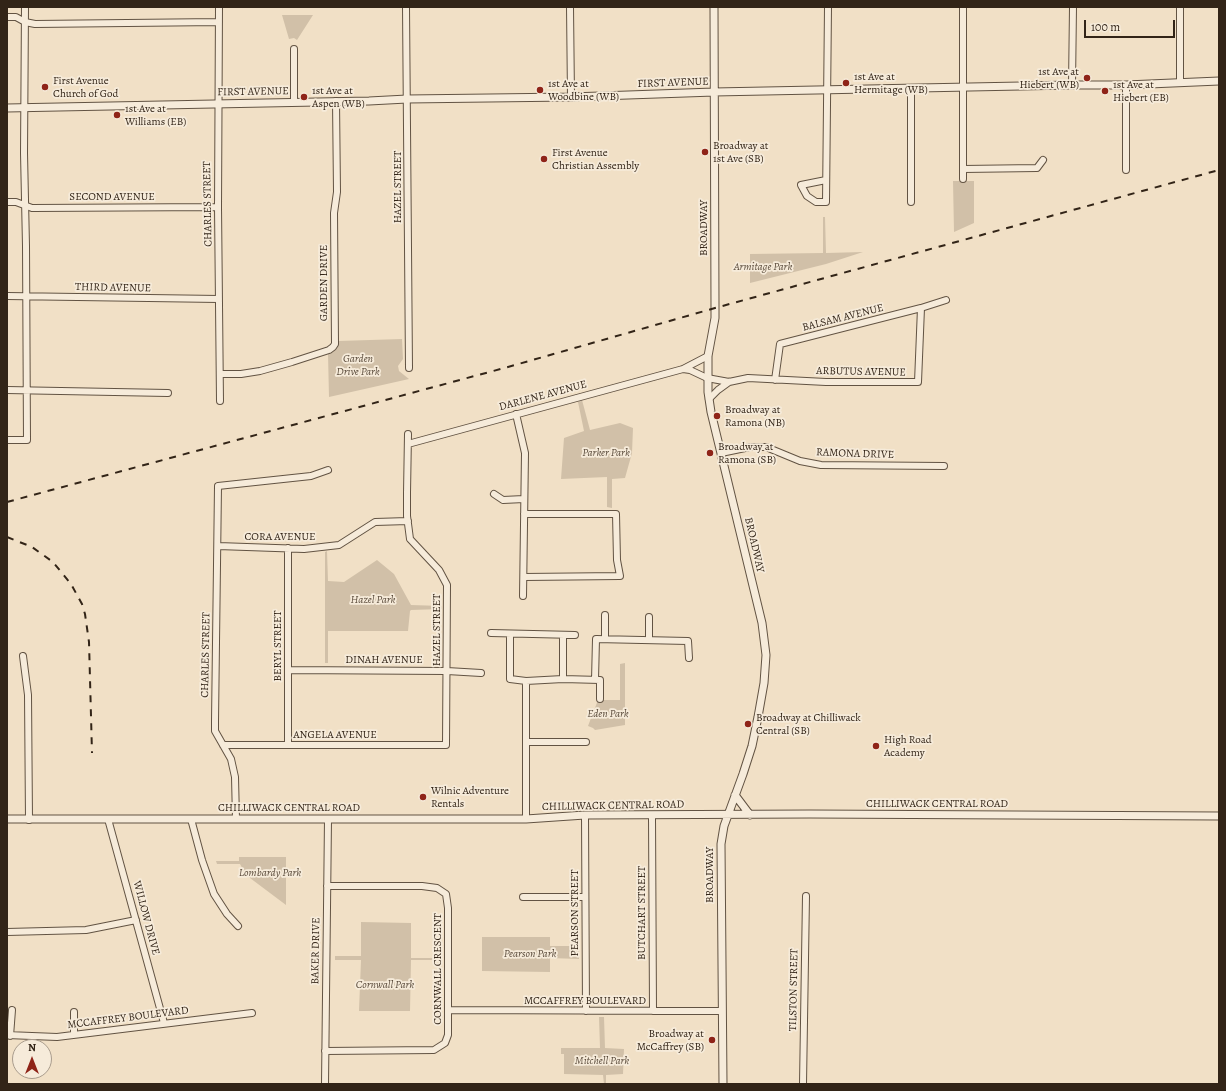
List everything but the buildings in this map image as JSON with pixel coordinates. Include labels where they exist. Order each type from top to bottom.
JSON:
[{"type":"street","points":[[7,440],[27,440],[25,7]]},
{"type":"street","name":"CHARLES STREET","points":[[219,7],[218,207],[220,402]]},
{"type":"street","name":"HAZEL STREET","points":[[406,7],[409,368]]},
{"type":"street","points":[[570,7],[571,97]]},
{"type":"street","name":"BROADWAY","points":[[714,7],[715,318],[708,356],[707,378],[711,412],[762,623],[766,655],[764,683],[748,760],[727,816],[721,844],[723,1084]]},
{"type":"street","points":[[826,180],[801,185],[807,196],[816,202],[826,202],[828,7]]},
{"type":"street","points":[[963,7],[963,179]]},
{"type":"street","points":[[1072,84],[1073,7]]},
{"type":"street","points":[[1180,7],[1180,83]]},
{"type":"street","points":[[7,17],[16,17],[25,22],[35,24],[219,22]]},
{"type":"street","points":[[294,49],[294,102]]},
{"type":"street","name":"FIRST AVENUE","points":[[7,108],[1219,82]]},
{"type":"street","points":[[1126,84],[1126,170]]},
{"type":"street","points":[[911,88],[911,202]]},
{"type":"street","name":"GARDEN DRIVE","points":[[220,374],[241,374],[260,371],[329,350],[333,348],[335,344],[334,213],[337,192],[336,101]]},
{"type":"street","points":[[963,169],[1037,168],[1043,160]]},
{"type":"street","name":"SECOND AVENUE","points":[[7,202],[16,202],[32,208],[218,207]]},
{"type":"street","name":"THIRD AVENUE","points":[[7,296],[219,299]]},
{"type":"street","name":"BALSAM AVENUE","points":[[775,380],[780,344],[921,308],[946,300]]},
{"type":"street","name":"ARBUTUS AVENUE","points":[[707,378],[729,382],[748,378],[826,382],[918,382],[921,308]]},
{"type":"street","name":"DARLENE AVENUE","points":[[408,444],[683,369],[708,356]]},
{"type":"street","points":[[683,369],[690,370],[707,378]]},
{"type":"street","name":"ARBUTUS AVENUE","points":[[709,399],[729,382]]},
{"type":"street","points":[[7,390],[168,393]]},
{"type":"street","points":[[516,414],[525,453],[523,596]]},
{"type":"street","name":"HAZEL STREET","points":[[408,434],[407,493],[410,539],[439,570],[447,584],[446,745]]},
{"type":"street","name":"RAMONA DRIVE","points":[[721,452],[750,447],[766,447],[800,461],[821,465],[944,466]]},
{"type":"street","name":"CHARLES STREET","points":[[236,819],[235,777],[231,759],[215,731],[218,486],[311,476],[328,470]]},
{"type":"street","points":[[494,494],[503,500],[524,499]]},
{"type":"street","points":[[524,514],[616,514],[617,560],[620,576],[524,577]]},
{"type":"street","name":"CORA AVENUE","points":[[218,546],[304,549],[338,545],[375,522],[408,521]]},
{"type":"street","name":"BERYL STREET","points":[[288,548],[288,745]]},
{"type":"street","points":[[605,615],[605,639]]},
{"type":"street","points":[[648,617],[649,640]]},
{"type":"street","points":[[491,634],[575,635]]},
{"type":"street","points":[[510,634],[510,679],[526,681],[563,679],[600,680],[600,699]]},
{"type":"street","points":[[563,635],[563,679]]},
{"type":"street","points":[[595,680],[596,639],[688,641],[689,658]]},
{"type":"street","points":[[23,656],[28,695],[29,820]]},
{"type":"street","name":"DINAH AVENUE","points":[[288,670],[447,671],[481,673]]},
{"type":"street","points":[[526,681],[526,819]]},
{"type":"street","points":[[526,742],[586,742]]},
{"type":"street","name":"ANGELA AVENUE","points":[[223,745],[446,745]]},
{"type":"street","points":[[735,795],[750,815]]},
{"type":"street","name":"CHILLIWACK CENTRAL ROAD","points":[[7,820],[526,819],[585,816],[750,815],[1219,816]]},
{"type":"street","name":"PEARSON STREET","points":[[585,816],[586,1011]]},
{"type":"street","name":"BUTCHART STREET","points":[[652,816],[653,1011]]},
{"type":"street","name":"WILLOW DRIVE","points":[[108,819],[164,1023]]},
{"type":"street","points":[[191,819],[202,860],[214,894],[227,914],[238,926]]},
{"type":"street","name":"BAKER DRIVE","points":[[325,1084],[328,819]]},
{"type":"street","name":"CORNWALL CRESCENT","points":[[325,1051],[434,1050],[445,1043],[448,1035],[448,908],[446,894],[437,888],[422,886],[327,886]]},
{"type":"street","name":"TILSTON STREET","points":[[803,1084],[806,896]]},
{"type":"street","points":[[523,897],[586,897]]},
{"type":"street","points":[[7,932],[86,930],[136,920]]},
{"type":"street","points":[[9,1035],[12,1010]]},
{"type":"street","name":"MCCAFFREY BOULEVARD","points":[[448,1010],[722,1011]]},
{"type":"street","points":[[74,1012],[74,1035]]},
{"type":"street","name":"MCCAFFREY BOULEVARD","points":[[9,1035],[57,1037],[252,1013]]},
{"type":"green space","points":[[282,15],[313,15],[297,40],[294,38],[289,39]]},
{"type":"green space","points":[[953,181],[974,181],[974,223],[954,232]]},
{"type":"green space","name":"Armitage Park","points":[[823,217],[825,217],[826,253],[863,252],[826,264],[750,283],[750,254],[823,253]]},
{"type":"green space","name":"Garden Drive Park","points":[[402,339],[403,359],[398,366],[399,371],[409,379],[329,397],[328,354],[337,348],[338,341]]},
{"type":"green space","name":"Parker Park","points":[[582,400],[590,430],[620,423],[633,428],[632,453],[625,478],[612,479],[612,508],[607,507],[607,477],[561,479],[564,438],[584,431],[578,402]]},
{"type":"green space","name":"Hazel Park","points":[[327,551],[328,581],[344,582],[377,560],[394,574],[411,605],[442,606],[442,609],[411,610],[408,631],[328,631],[328,663],[325,663],[325,552]]},
{"type":"green space","name":"Eden Park","points":[[625,663],[625,725],[595,730],[588,726],[598,700],[620,700],[620,664]]},
{"type":"green space","name":"Lombardy Park","points":[[239,857],[286,857],[286,905],[246,875],[240,864],[217,864],[216,861],[239,861]]},
{"type":"green space","name":"Cornwall Park","points":[[361,922],[411,923],[411,958],[440,958],[440,960],[411,960],[410,1011],[359,1011],[361,960],[335,960],[335,956],[361,956]]},
{"type":"green space","name":"Pearson Park","points":[[482,937],[550,937],[550,946],[579,946],[579,959],[550,958],[550,972],[482,971]]},
{"type":"green space","name":"Mitchell Park","points":[[599,1017],[604,1017],[605,1048],[624,1049],[623,1074],[606,1075],[606,1084],[604,1084],[603,1075],[564,1074],[564,1054],[561,1054],[561,1048],[600,1048]]},
{"type":"railway","points":[[7,502],[508,367],[715,308],[1219,170]]},
{"type":"railway","points":[[7,537],[32,547],[53,562],[71,584],[82,604],[89,642],[92,753]]},
{"type":"place","name":"1st Ave at Hiebert (WB)","points":[[1087,78]]},
{"type":"place","name":"1st Ave at Hermitage (WB)","points":[[846,83]]},
{"type":"place","name":"First Avenue Church of God","points":[[45,87]]},
{"type":"place","name":"1st Ave at Woodbine (WB)","points":[[540,90]]},
{"type":"place","name":"1st Ave at Hiebert (EB)","points":[[1105,91]]},
{"type":"place","name":"1st Ave at Aspen (WB)","points":[[304,97]]},
{"type":"place","name":"1st Ave at Williams (EB)","points":[[117,115]]},
{"type":"place","name":"Broadway at 1st Ave (SB)","points":[[705,152]]},
{"type":"place","name":"First Avenue Christian Assembly","points":[[544,159]]},
{"type":"place","name":"Broadway at Ramona (NB)","points":[[717,416]]},
{"type":"place","name":"Broadway at Ramona (SB)","points":[[710,453]]},
{"type":"place","name":"Broadway at Chilliwack Central (SB)","points":[[748,724]]},
{"type":"place","name":"High Road Academy","points":[[876,746]]},
{"type":"place","name":"Wilnic Adventure Rentals","points":[[423,797]]},
{"type":"place","name":"Broadway at McCaffrey (SB)","points":[[712,1040]]}]
